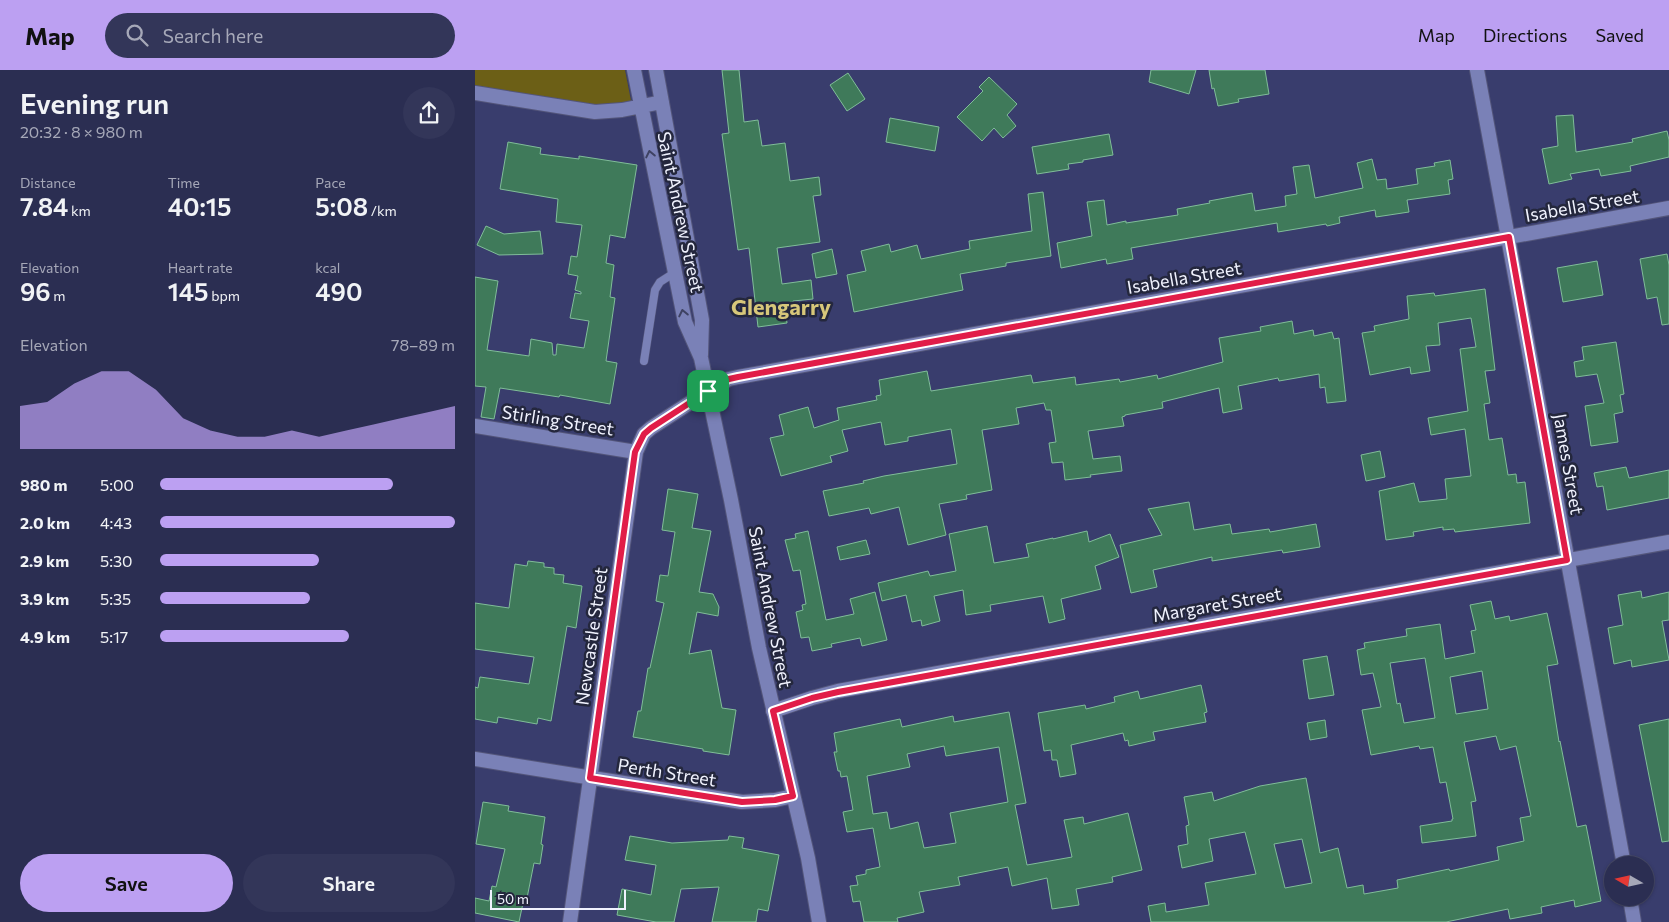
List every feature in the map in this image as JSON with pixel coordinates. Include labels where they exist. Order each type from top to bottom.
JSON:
[{"type":"street","name":"Saint Andrew Street","points":[[634,70],[685,322],[701,358],[731,500],[759,648],[807,858],[819,922]]},
{"type":"street","name":"Saint Andrew Street","points":[[656,70],[702,320],[701,358]]},
{"type":"street","name":"James Street","points":[[1477,70],[1622,856]]},
{"type":"street","points":[[475,93],[595,112],[622,110],[662,102]]},
{"type":"street","name":"Isabella Street","points":[[708,391],[729,379],[738,377],[1669,208]]},
{"type":"street","name":"Newcastle Street","points":[[569,922],[635,452],[644,434],[708,391]]},
{"type":"street","name":"Stirling Street","points":[[475,426],[635,452]]},
{"type":"street","name":"Margaret Street","points":[[773,711],[812,698],[838,692],[1669,542]]},
{"type":"street","name":"Perth Street","points":[[475,759],[742,802],[775,800],[793,796]]},
{"type":"street","points":[[1631,906],[1634,922]]},
{"type":"lane","points":[[644,361],[655,290],[660,282],[675,273]]},
{"type":"shaded area","points":[[475,70],[625,70],[634,116],[475,87]]},
{"type":"building","points":[[722,70],[739,70],[744,122],[758,120],[762,146],[785,143],[790,181],[819,177],[821,195],[813,196],[820,242],[777,248],[782,284],[811,280],[813,299],[793,301],[793,305],[785,307],[787,323],[758,327],[749,248],[738,250],[722,134],[729,133]]},
{"type":"building","points":[[1151,70],[1196,70],[1189,94],[1149,82]]},
{"type":"building","points":[[1209,70],[1265,70],[1269,94],[1238,99],[1239,102],[1218,106],[1214,88],[1212,89]]},
{"type":"building","points":[[848,73],[865,99],[847,111],[830,85]]},
{"type":"building","points":[[989,77],[1017,104],[1007,115],[1016,126],[1003,138],[994,128],[982,141],[957,117],[983,91],[979,87]]},
{"type":"building","points":[[1573,115],[1576,152],[1633,142],[1632,139],[1667,131],[1669,157],[1630,166],[1631,171],[1601,176],[1599,169],[1570,174],[1572,179],[1549,184],[1542,149],[1558,146],[1556,116]]},
{"type":"building","points":[[890,118],[939,127],[935,151],[886,142]]},
{"type":"building","points":[[1109,134],[1113,155],[1068,164],[1069,169],[1037,174],[1032,147]]},
{"type":"building","points":[[508,142],[541,148],[540,154],[579,159],[579,156],[637,165],[625,238],[610,235],[606,263],[614,265],[610,297],[615,298],[606,361],[617,363],[610,404],[560,395],[559,397],[500,388],[494,419],[481,417],[486,387],[475,386],[475,277],[498,281],[487,350],[529,356],[531,339],[552,343],[553,355],[556,355],[557,344],[584,348],[589,321],[570,318],[575,293],[581,294],[581,292],[575,290],[578,276],[568,274],[571,256],[577,257],[582,225],[556,222],[558,199],[500,189]]},
{"type":"building","points":[[1372,159],[1377,180],[1386,179],[1387,189],[1418,184],[1416,169],[1435,166],[1434,163],[1450,160],[1453,179],[1448,180],[1450,194],[1407,200],[1409,212],[1376,217],[1375,210],[1339,217],[1340,223],[1327,226],[1326,224],[1278,232],[1277,223],[1131,248],[1133,259],[1107,264],[1106,259],[1061,268],[1057,243],[1092,236],[1087,202],[1104,200],[1107,225],[1178,215],[1177,209],[1252,193],[1255,211],[1286,206],[1285,196],[1297,194],[1293,167],[1309,165],[1315,198],[1363,188],[1357,163]]},
{"type":"building","points":[[1043,192],[1051,256],[1006,263],[1006,266],[960,274],[963,290],[854,312],[847,275],[866,271],[861,251],[889,244],[891,252],[917,245],[921,259],[970,249],[969,241],[1032,231],[1028,194]]},
{"type":"building","points":[[486,226],[504,234],[540,231],[543,254],[499,255],[477,245]]},
{"type":"building","points":[[832,249],[837,274],[816,278],[812,254]]},
{"type":"building","points":[[1667,254],[1669,265],[1669,324],[1662,325],[1657,297],[1647,299],[1640,259]]},
{"type":"building","points":[[1597,261],[1603,295],[1563,302],[1557,268]]},
{"type":"building","points":[[1485,289],[1495,370],[1485,371],[1490,403],[1484,404],[1489,440],[1502,438],[1508,475],[1516,474],[1517,483],[1525,482],[1530,523],[1455,532],[1454,529],[1443,530],[1443,527],[1413,532],[1414,536],[1386,540],[1379,491],[1414,483],[1419,502],[1447,499],[1445,479],[1471,476],[1465,429],[1431,435],[1428,418],[1468,411],[1460,349],[1476,347],[1471,318],[1438,323],[1440,345],[1426,346],[1430,371],[1411,374],[1410,367],[1370,375],[1362,333],[1375,331],[1374,326],[1409,319],[1407,296],[1434,293],[1435,296]]},
{"type":"building","points":[[1292,321],[1294,334],[1313,330],[1314,336],[1332,332],[1334,339],[1339,338],[1346,401],[1327,403],[1325,387],[1320,388],[1319,374],[1279,381],[1278,378],[1238,386],[1242,409],[1223,413],[1219,388],[1162,402],[1163,408],[1125,415],[1122,417],[1124,426],[1088,431],[1093,459],[1120,456],[1122,471],[1065,480],[1063,462],[1052,463],[1049,443],[1056,442],[1051,410],[1046,410],[1044,403],[1016,408],[1019,424],[982,430],[992,490],[966,495],[967,499],[939,504],[946,535],[908,545],[899,507],[871,514],[869,508],[829,516],[823,491],[864,483],[863,481],[884,476],[957,464],[951,429],[908,437],[908,441],[885,445],[881,422],[842,430],[848,451],[830,456],[832,462],[781,476],[770,438],[784,435],[779,415],[808,407],[814,428],[839,420],[837,408],[877,400],[876,396],[881,395],[879,380],[927,371],[931,391],[1031,375],[1033,383],[1075,377],[1076,385],[1119,379],[1120,382],[1157,375],[1158,379],[1223,362],[1219,338],[1261,331],[1260,327]]},
{"type":"building","points":[[1616,342],[1624,394],[1620,395],[1623,412],[1614,414],[1618,442],[1591,446],[1585,406],[1604,403],[1597,374],[1576,377],[1574,362],[1584,360],[1582,347]]},
{"type":"building","points":[[1380,451],[1385,477],[1366,481],[1361,455]]},
{"type":"building","points":[[1626,467],[1629,478],[1669,470],[1669,498],[1607,510],[1603,486],[1597,487],[1594,473]]},
{"type":"building","points":[[668,489],[698,494],[692,528],[711,531],[699,592],[713,594],[719,607],[718,616],[697,612],[689,654],[711,650],[722,708],[736,710],[729,755],[633,737],[638,711],[641,711],[648,668],[650,668],[664,603],[656,601],[660,575],[668,576],[675,532],[662,530]]},
{"type":"building","points":[[1189,502],[1194,530],[1230,524],[1232,534],[1269,529],[1270,532],[1316,524],[1320,547],[1283,553],[1282,550],[1212,561],[1212,557],[1153,570],[1157,587],[1131,593],[1120,545],[1162,535],[1148,509]]},
{"type":"building","points":[[987,526],[994,563],[1029,557],[1026,544],[1087,531],[1089,542],[1110,534],[1119,557],[1095,566],[1101,589],[1061,599],[1065,619],[1049,623],[1043,596],[990,605],[991,611],[966,615],[963,590],[934,596],[940,621],[922,626],[921,620],[912,622],[906,595],[882,601],[878,583],[928,571],[930,576],[956,571],[949,534]]},
{"type":"building","points":[[808,531],[826,620],[854,614],[850,599],[875,592],[887,640],[862,646],[860,638],[831,644],[832,647],[812,651],[809,637],[801,638],[796,612],[803,610],[802,605],[806,604],[800,570],[793,571],[785,540],[796,538],[795,534]]},
{"type":"building","points":[[866,540],[870,554],[840,560],[837,547]]},
{"type":"building","points":[[528,561],[544,563],[544,567],[554,568],[554,574],[564,575],[563,583],[582,586],[576,628],[567,626],[551,721],[538,718],[537,724],[498,717],[497,723],[475,719],[475,687],[478,688],[480,677],[529,684],[534,657],[475,649],[475,603],[509,608],[515,564],[527,566]]},
{"type":"building","points":[[1641,591],[1642,598],[1669,592],[1669,620],[1662,621],[1669,660],[1632,667],[1631,660],[1614,664],[1608,628],[1623,625],[1618,595]]},
{"type":"building","points":[[1491,601],[1495,619],[1509,616],[1510,621],[1547,613],[1558,664],[1547,666],[1559,742],[1577,827],[1586,825],[1601,901],[1575,907],[1574,900],[1541,907],[1542,913],[1510,919],[1508,909],[1446,922],[1151,922],[1148,906],[1165,903],[1166,912],[1209,905],[1205,883],[1256,874],[1245,832],[1209,839],[1213,861],[1182,868],[1178,846],[1188,844],[1186,826],[1189,825],[1184,797],[1212,792],[1214,801],[1260,786],[1306,778],[1320,853],[1338,848],[1347,888],[1363,885],[1364,894],[1398,888],[1397,880],[1499,860],[1497,847],[1524,841],[1520,818],[1531,816],[1516,746],[1500,750],[1496,736],[1464,742],[1476,801],[1471,802],[1476,836],[1422,843],[1420,826],[1452,821],[1453,819],[1446,782],[1440,783],[1433,747],[1420,749],[1419,746],[1371,755],[1362,710],[1381,707],[1373,673],[1361,675],[1357,650],[1365,648],[1364,643],[1407,636],[1406,629],[1440,624],[1445,659],[1475,653],[1471,631],[1476,630],[1470,605]],"holes":[[[1425,658],[1435,718],[1404,723],[1400,703],[1397,704],[1390,663]],[[1482,671],[1488,709],[1456,714],[1450,677]],[[1302,839],[1312,883],[1285,888],[1274,844]]]},
{"type":"building","points":[[1327,656],[1334,695],[1309,699],[1303,660]]},
{"type":"building","points":[[1201,685],[1207,712],[1204,713],[1206,722],[1153,732],[1155,740],[1129,746],[1128,740],[1125,741],[1123,733],[1071,745],[1076,774],[1060,777],[1057,760],[1052,760],[1051,750],[1044,751],[1038,713],[1085,705],[1086,709],[1115,702],[1114,697],[1138,691],[1140,699]]},
{"type":"building","points":[[1009,712],[1026,803],[1015,805],[1027,865],[1072,857],[1064,820],[1083,817],[1084,824],[1128,813],[1142,870],[1112,877],[1113,882],[1076,889],[1079,905],[1052,909],[1047,878],[1012,886],[1008,867],[958,877],[960,885],[919,892],[924,912],[897,918],[898,922],[864,922],[860,901],[853,902],[850,886],[858,885],[856,876],[866,874],[866,870],[880,867],[873,828],[847,832],[843,812],[853,810],[847,776],[841,777],[840,771],[838,771],[834,752],[837,752],[834,733],[900,719],[902,727],[953,716],[954,722]],"holes":[[[944,746],[946,756],[999,747],[1008,802],[950,813],[956,843],[924,848],[918,822],[890,829],[887,812],[873,814],[867,776],[910,767],[907,754]]]},
{"type":"building","points":[[1669,719],[1669,841],[1662,842],[1639,725]]},
{"type":"building","points":[[1325,720],[1327,737],[1310,740],[1307,723]]},
{"type":"building","points":[[483,802],[509,806],[508,811],[545,817],[540,864],[534,863],[526,903],[523,903],[519,922],[475,913],[475,898],[489,901],[492,886],[496,887],[505,849],[476,844]]},
{"type":"building","points":[[630,836],[672,843],[728,840],[729,836],[744,838],[742,848],[779,855],[768,911],[758,909],[756,922],[712,922],[719,887],[681,889],[674,922],[656,922],[617,915],[622,889],[651,895],[656,865],[625,860]]},
{"type":"district","name":"Glengarry","points":[[781,306]]},
{"type":"route","points":[[1509,237],[1567,560],[812,698],[773,711],[793,796],[775,800],[742,802],[590,778],[635,452],[644,434],[651,428],[708,391],[729,379],[738,377],[1509,237]]}]
